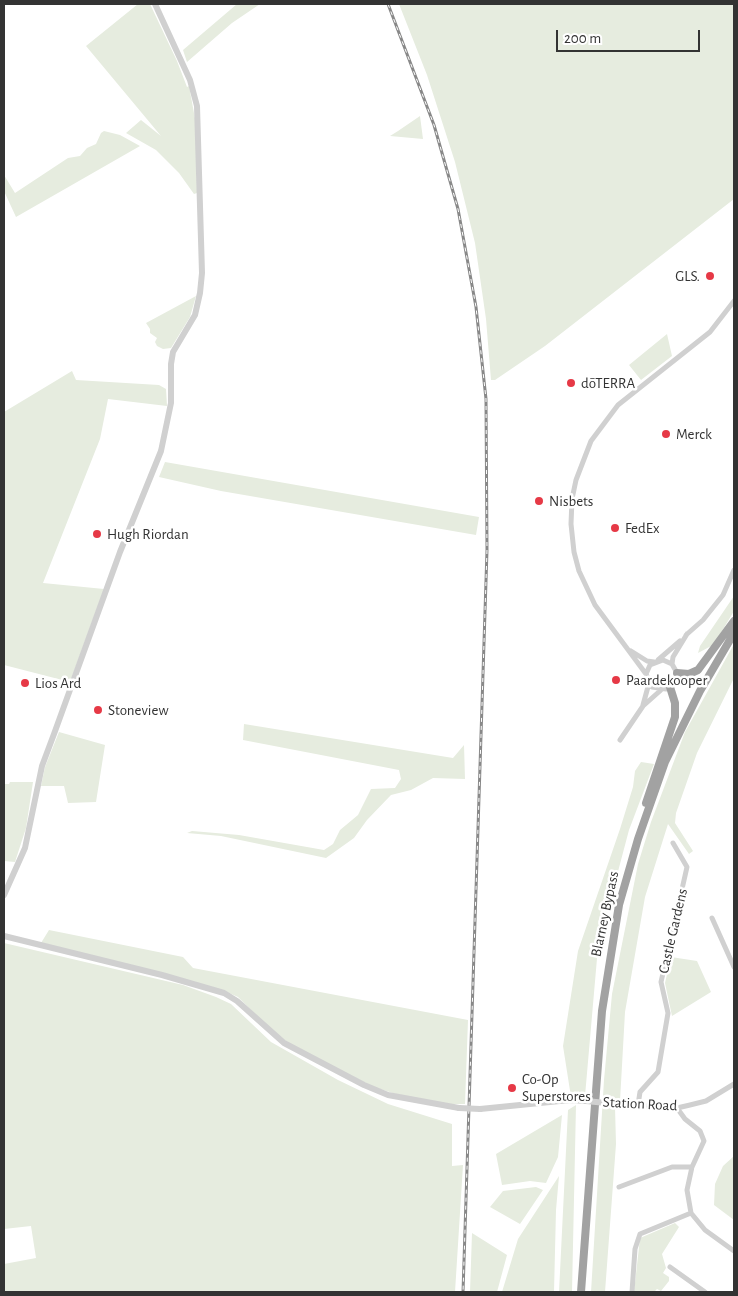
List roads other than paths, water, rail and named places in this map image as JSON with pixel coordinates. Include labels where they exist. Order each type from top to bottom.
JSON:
[{"type":"highway","points":[[677,673],[689,674],[698,670],[734,621]]},
{"type":"highway","name":"Blarney Bypass","points":[[581,1292],[603,1002],[620,905],[638,837],[676,737],[734,633]]},
{"type":"highway","points":[[638,837],[648,793],[675,717],[676,703],[670,687]]},
{"type":"street","points":[[4,894],[25,848],[42,766],[120,552],[161,451],[171,403],[170,364],[173,352],[196,315],[200,293],[202,273],[197,106],[190,80],[155,4]]},
{"type":"street","points":[[643,706],[649,683],[646,674],[593,602],[579,572],[575,555],[571,511],[578,469],[591,441],[618,405],[710,332],[734,300]]},
{"type":"street","points":[[646,674],[656,661],[703,620],[724,595],[734,570]]},
{"type":"street","points":[[620,740],[643,706],[661,690],[670,687],[674,683],[677,673],[672,664],[676,650],[687,634]]},
{"type":"street","points":[[627,648],[647,661],[672,664]]},
{"type":"street","points":[[649,683],[661,690]]},
{"type":"street","name":"Castle Gardens","points":[[638,1105],[640,1092],[658,1072],[668,1013],[661,982],[687,867],[673,843]]},
{"type":"street","points":[[712,921],[734,967]]},
{"type":"street","name":"Station Road","points":[[4,936],[162,975],[224,993],[237,1001],[284,1043],[364,1085],[397,1097],[459,1108],[480,1109],[570,1100],[677,1108],[706,1102],[734,1084]]},
{"type":"street","points":[[677,1108],[703,1136],[702,1145],[692,1167],[687,1190],[691,1213],[705,1230],[734,1251]]},
{"type":"street","points":[[619,1187],[672,1167],[692,1167]]},
{"type":"street","points":[[632,1292],[635,1248],[640,1234],[691,1213]]},
{"type":"street","points":[[670,1267],[705,1292]]},
{"type":"railway","points":[[388,4],[434,125],[458,209],[476,307],[486,399],[487,550],[463,1292]]},
{"type":"place","name":"GLS.","points":[[710,276]]},
{"type":"place","name":"dōTERRA","points":[[571,383]]},
{"type":"place","name":"Merck","points":[[666,434]]},
{"type":"place","name":"Nisbets","points":[[539,501]]},
{"type":"place","name":"FedEx","points":[[615,528]]},
{"type":"place","name":"Hugh Riordan","points":[[97,534]]},
{"type":"place","name":"Paardekooper","points":[[616,680]]},
{"type":"place","name":"Lios Ard","points":[[25,683]]},
{"type":"place","name":"Stoneview","points":[[98,710]]},
{"type":"place","name":"Co-Op Superstores","points":[[512,1088]]}]
